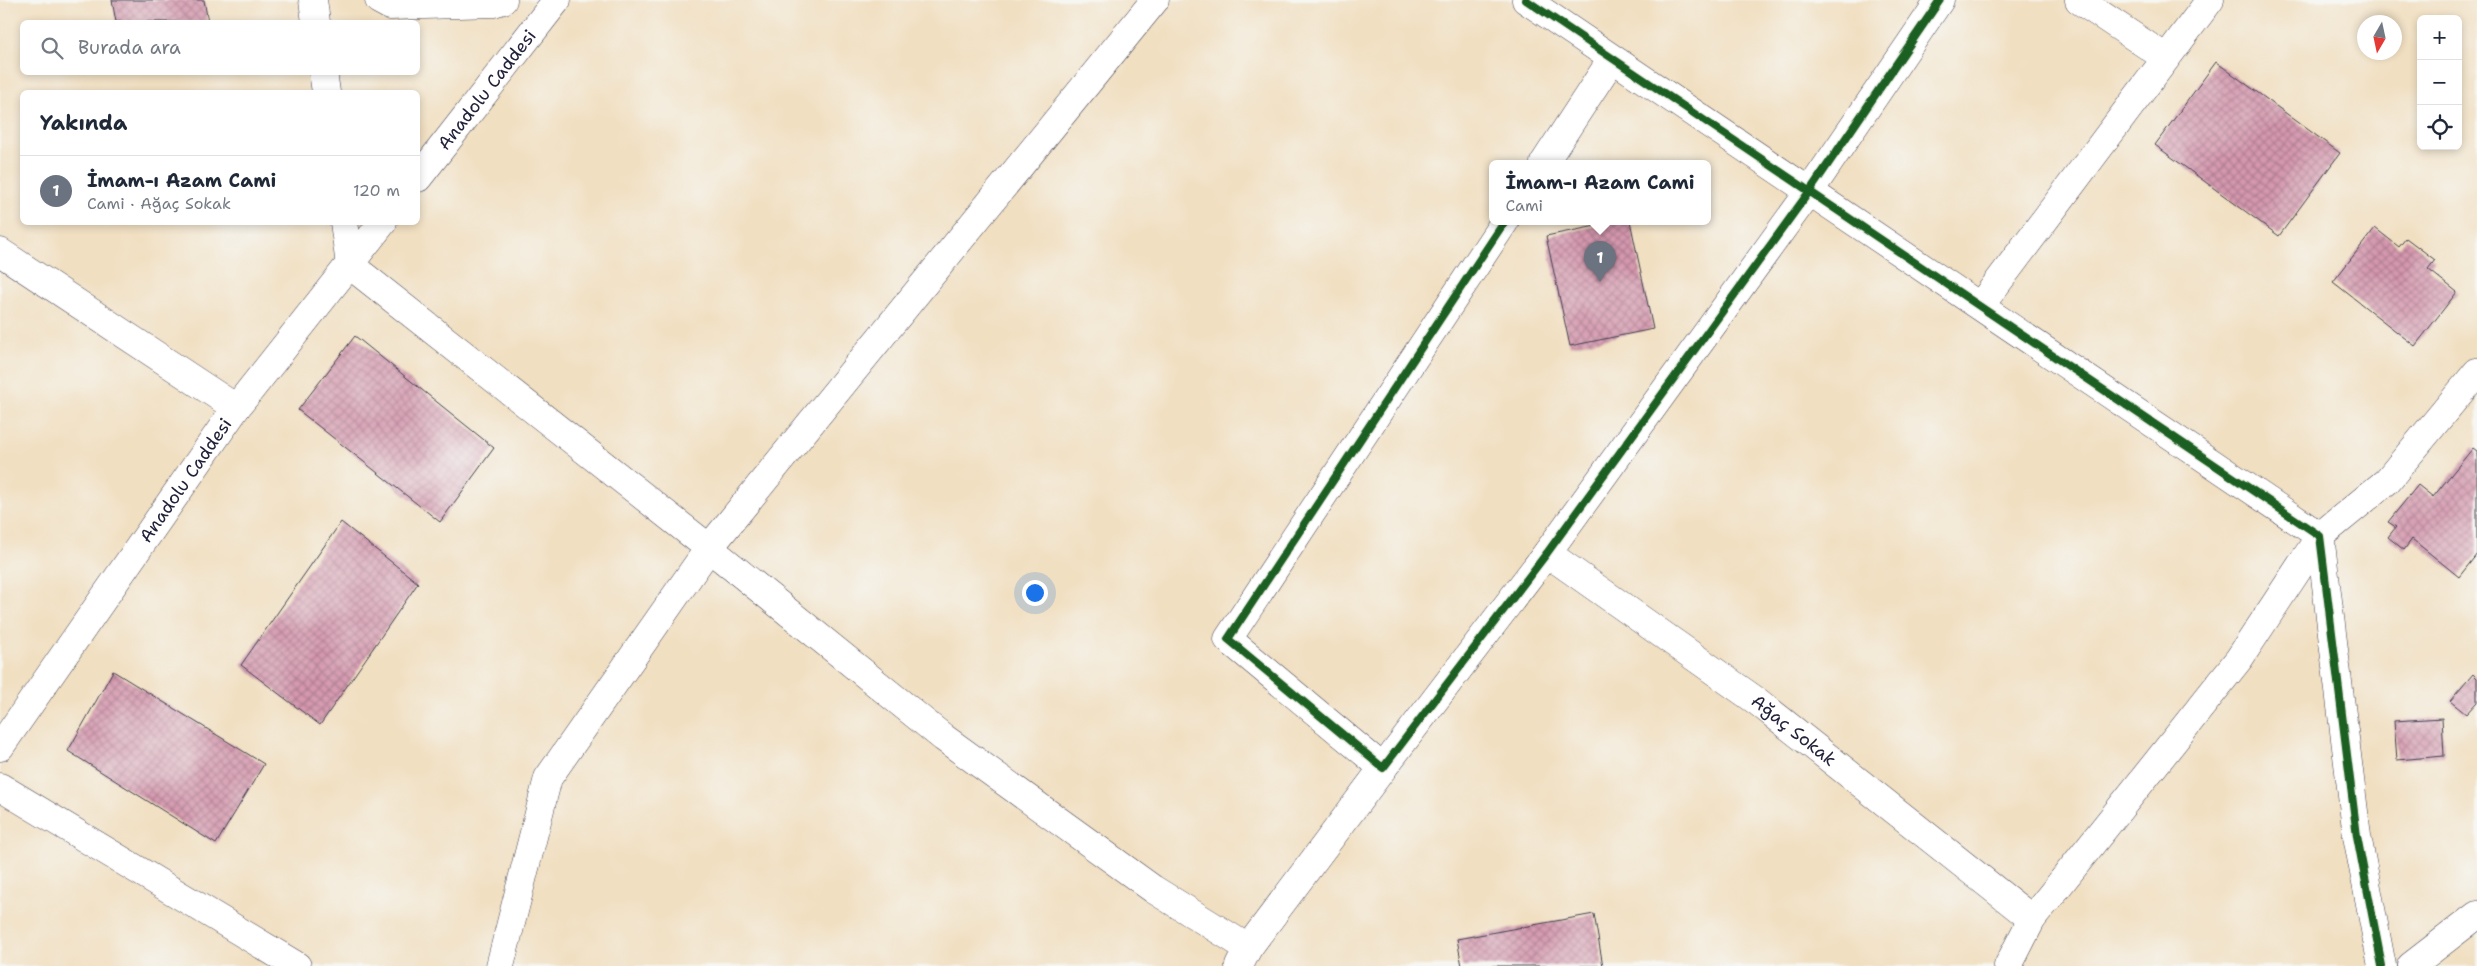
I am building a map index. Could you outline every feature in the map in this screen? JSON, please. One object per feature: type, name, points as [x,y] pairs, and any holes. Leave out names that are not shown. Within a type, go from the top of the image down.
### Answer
[{"type":"street","points":[[313,0],[316,20]]},
{"type":"street","points":[[379,0],[390,6],[493,4],[503,0]]},
{"type":"street","name":"Anadolu Caddesi","points":[[420,175],[557,0]]},
{"type":"street","points":[[500,966],[548,778],[709,548],[1155,0]]},
{"type":"street","points":[[1526,0],[1612,60],[2320,536],[2357,836],[2382,966]]},
{"type":"street","points":[[344,225],[350,265],[709,548],[944,738],[1153,888],[1244,957],[1383,768],[1547,553],[1809,192],[1940,0]]},
{"type":"street","points":[[2079,0],[2166,58]]},
{"type":"street","points":[[1980,306],[2210,0]]},
{"type":"street","points":[[1546,160],[1612,60]]},
{"type":"street","points":[[323,75],[326,90]]},
{"type":"street","name":"Anadolu Caddesi","points":[[0,747],[236,408],[381,225]]},
{"type":"street","points":[[1383,768],[1228,639],[1503,225]]},
{"type":"street","points":[[0,252],[236,408]]},
{"type":"street","points":[[2008,966],[2032,919],[2239,659],[2320,536],[2387,481],[2477,372]]},
{"type":"street","name":"Ağaç Sokak","points":[[1547,553],[1758,702],[2032,919]]},
{"type":"street","points":[[0,787],[296,966]]},
{"type":"street","points":[[2411,966],[2477,915]]},
{"type":"building","points":[[112,0],[204,0],[208,20],[116,20]]},
{"type":"building","points":[[2216,62],[2340,153],[2279,236],[2155,145]]},
{"type":"building","points":[[1601,225],[1631,225],[1653,329],[1570,346],[1546,236]]},
{"type":"building","points":[[2375,228],[2399,247],[2406,238],[2435,260],[2428,269],[2457,292],[2415,346],[2333,282]]},
{"type":"building","points":[[355,336],[494,448],[440,522],[298,410]]},
{"type":"building","points":[[2473,448],[2477,451],[2477,554],[2459,577],[2412,539],[2404,550],[2388,537],[2396,527],[2388,522],[2418,485],[2433,497]]},
{"type":"building","points":[[341,522],[418,583],[320,725],[241,665]]},
{"type":"building","points":[[113,671],[264,764],[216,844],[68,751]]},
{"type":"building","points":[[2473,674],[2477,678],[2477,702],[2466,714],[2450,701]]},
{"type":"building","points":[[2442,718],[2444,756],[2397,760],[2394,721]]},
{"type":"building","points":[[1594,914],[1603,966],[1462,966],[1457,939]]},
{"type":"cycle path","points":[[1526,0],[2320,536],[2357,836],[2382,966]]},
{"type":"cycle path","points":[[1502,225],[1228,639],[1383,768],[1547,553],[1809,192],[1940,0]]},
{"type":"place","name":"İmam-ı Azam Cami","points":[[1600,282]]}]
